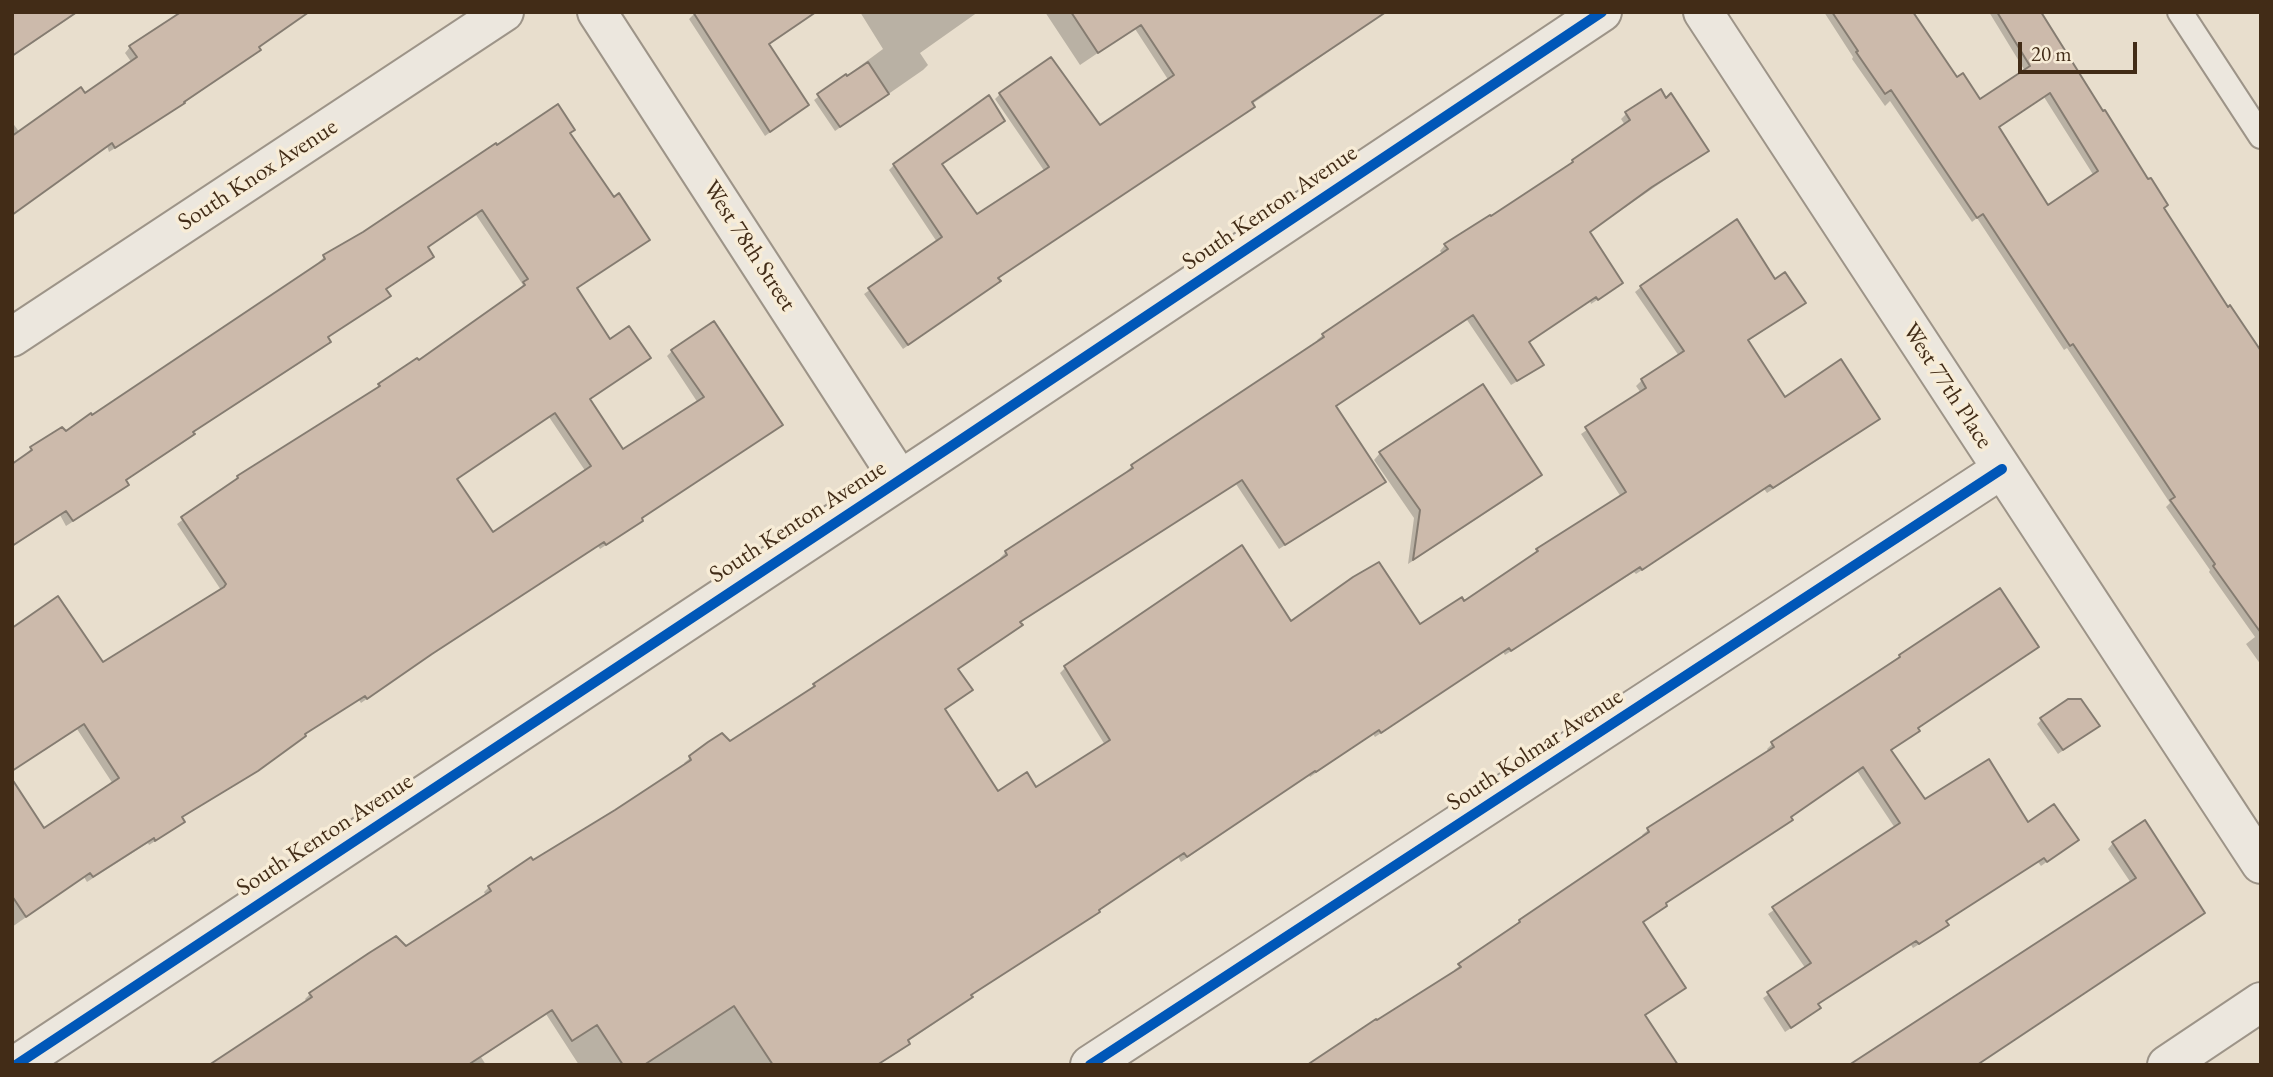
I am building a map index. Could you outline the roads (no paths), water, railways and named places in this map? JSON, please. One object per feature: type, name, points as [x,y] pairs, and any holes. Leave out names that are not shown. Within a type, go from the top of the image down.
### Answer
[{"type":"street","name":"South Knox Avenue","points":[[12,337],[504,12]]},
{"type":"street","name":"West 78th Street","points":[[597,12],[900,480]]},
{"type":"street","name":"South Kenton Avenue","points":[[16,1065],[1602,12]]},
{"type":"street","name":"West 77th Place","points":[[1703,12],[2261,864]]},
{"type":"street","name":"South Kolmar Avenue","points":[[1090,1065],[2002,469]]},
{"type":"street","points":[[2167,1065],[2261,1002]]},
{"type":"lane","points":[[2180,12],[2261,136]]}]
